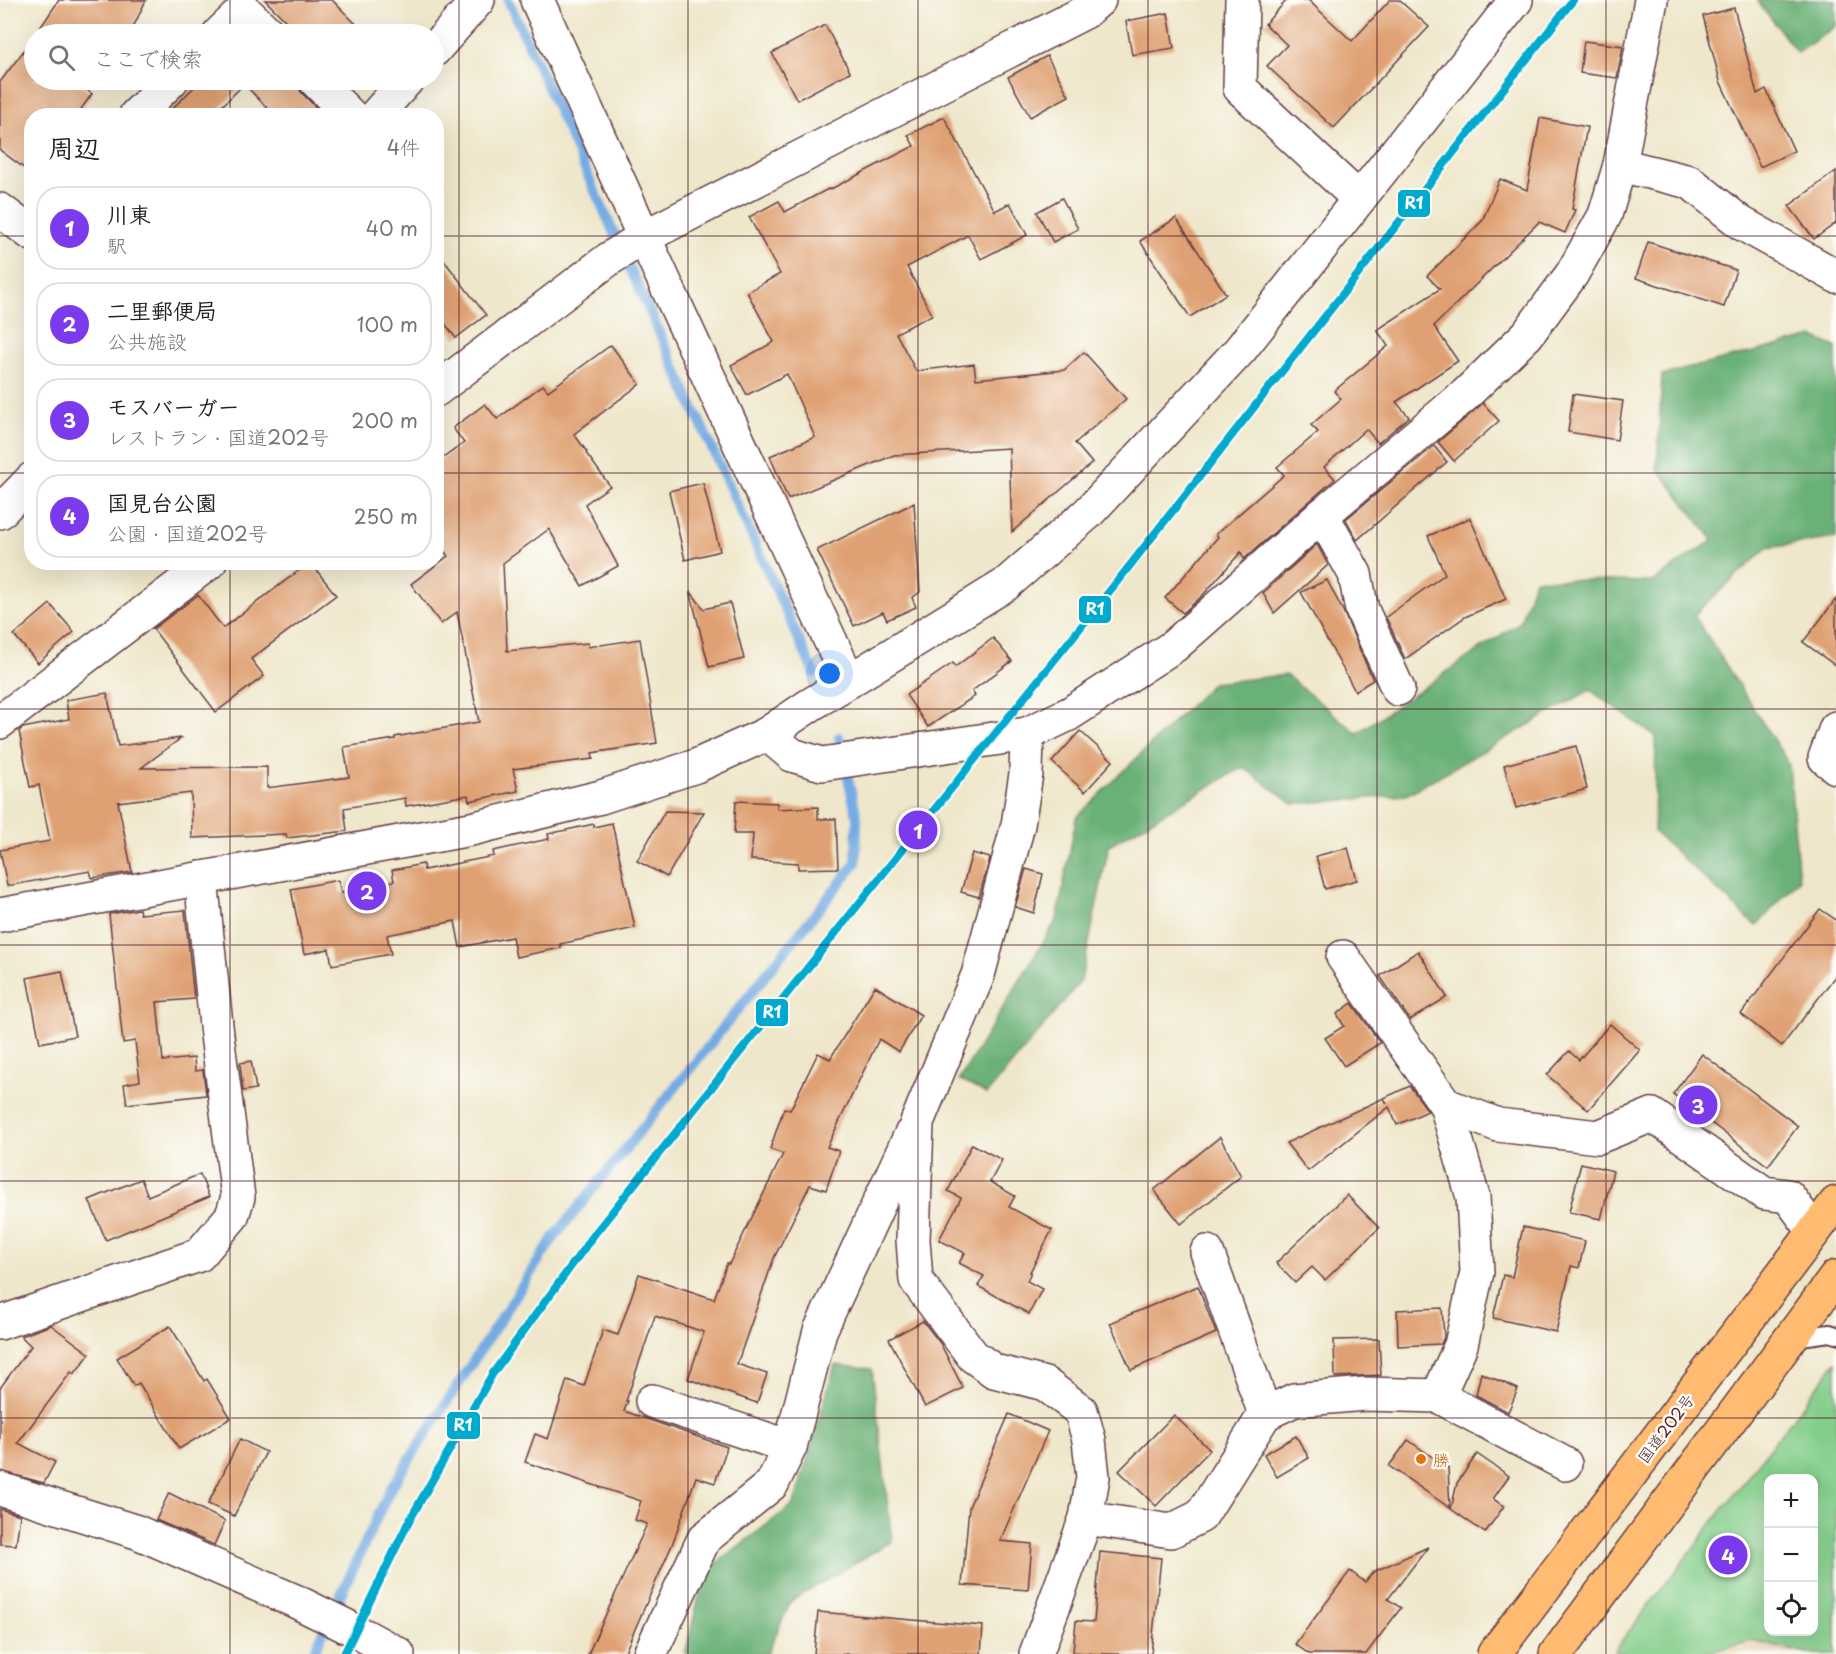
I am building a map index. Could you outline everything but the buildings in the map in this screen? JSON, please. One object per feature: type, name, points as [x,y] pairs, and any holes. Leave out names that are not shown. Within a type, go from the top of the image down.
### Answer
[{"type":"highway","name":"国道202号","points":[[1494,1654],[1836,1203]]},
{"type":"highway","points":[[1556,1654],[1836,1277]]},
{"type":"street","points":[[444,39],[478,0]]},
{"type":"street","points":[[537,0],[849,681]]},
{"type":"street","points":[[444,384],[609,259],[644,237],[1085,12],[1099,0]]},
{"type":"street","points":[[1242,0],[1240,88],[1359,199]]},
{"type":"street","points":[[0,915],[471,829],[601,797],[696,766],[767,734],[1005,585],[1088,513],[1240,350],[1516,0]]},
{"type":"street","points":[[767,734],[792,755],[822,764],[1027,734],[1069,714],[1174,646],[1322,515],[1465,395],[1527,335],[1572,274],[1605,215],[1620,165],[1651,0]]},
{"type":"street","points":[[229,24],[244,10],[259,24]]},
{"type":"street","points":[[143,108],[162,90]]},
{"type":"street","points":[[325,90],[343,108]]},
{"type":"street","points":[[382,108],[398,90]]},
{"type":"street","points":[[1620,165],[1690,182],[1741,223],[1836,276]]},
{"type":"street","points":[[0,210],[24,228]]},
{"type":"street","points":[[0,512],[24,487]]},
{"type":"street","points":[[1322,515],[1355,574],[1362,610],[1398,689]]},
{"type":"street","points":[[0,722],[200,570]]},
{"type":"street","points":[[1836,728],[1825,758],[1836,767]]},
{"type":"street","points":[[650,1654],[704,1539],[772,1484],[790,1447],[820,1330],[917,1122],[978,975],[1018,825],[1026,774],[1027,734]]},
{"type":"street","points":[[0,1323],[199,1255],[232,1216],[238,1197],[217,1035],[201,878]]},
{"type":"street","points":[[1342,957],[1446,1105],[1473,1197],[1477,1272],[1461,1345],[1438,1396]]},
{"type":"street","points":[[1446,1105],[1498,1125],[1598,1137],[1652,1115],[1764,1193],[1788,1196],[1814,1231]]},
{"type":"street","points":[[917,1122],[913,1240],[916,1280],[973,1356],[994,1371],[1045,1384],[1081,1411],[1089,1440],[1093,1477],[1086,1518],[1036,1654]]},
{"type":"street","points":[[1207,1252],[1265,1414]]},
{"type":"street","points":[[1086,1518],[1171,1531],[1201,1516],[1265,1414],[1294,1400],[1365,1394],[1438,1396],[1565,1464]]},
{"type":"street","points":[[652,1401],[790,1447]]},
{"type":"street","points":[[0,1489],[137,1532],[342,1625],[398,1654]]},
{"type":"lane","points":[[1789,1339],[1830,1333],[1836,1335]]},
{"type":"shaded area","points":[[1752,1641],[1808,1653],[1809,1654],[1702,1654]]},
{"type":"green space","points":[[1757,0],[1836,0],[1836,26],[1797,53]]},
{"type":"green space","points":[[1813,337],[1836,347],[1836,538],[1767,548],[1694,615],[1789,764],[1799,880],[1756,926],[1654,832],[1656,737],[1590,690],[1406,795],[1293,804],[1243,767],[1109,845],[1081,981],[987,1094],[959,1080],[1057,919],[1076,818],[1213,683],[1286,675],[1357,733],[1520,622],[1535,579],[1652,582],[1713,540],[1657,468],[1662,375]]},
{"type":"green space","points":[[1836,1362],[1836,1654],[1809,1654],[1752,1641],[1702,1654],[1626,1654],[1614,1651]]},
{"type":"green space","points":[[835,1365],[872,1369],[892,1541],[791,1601],[767,1654],[685,1654],[705,1572],[794,1504]]},
{"type":"waterway","points":[[508,0],[814,673]]},
{"type":"waterway","points":[[313,1654],[391,1488],[552,1240],[856,863],[857,818],[839,737]]},
{"type":"transit line","name":"R1","points":[[344,1654],[408,1523],[493,1373],[596,1232],[1124,573],[1573,0]]},
{"type":"place","name":"川東","points":[[918,830]]},
{"type":"place","name":"二里郵便局","points":[[367,891]]},
{"type":"place","name":"モスバーガー","points":[[1698,1105]]},
{"type":"place","name":"勝","points":[[1421,1459]]},
{"type":"place","name":"国見台公園","points":[[1728,1555]]}]
